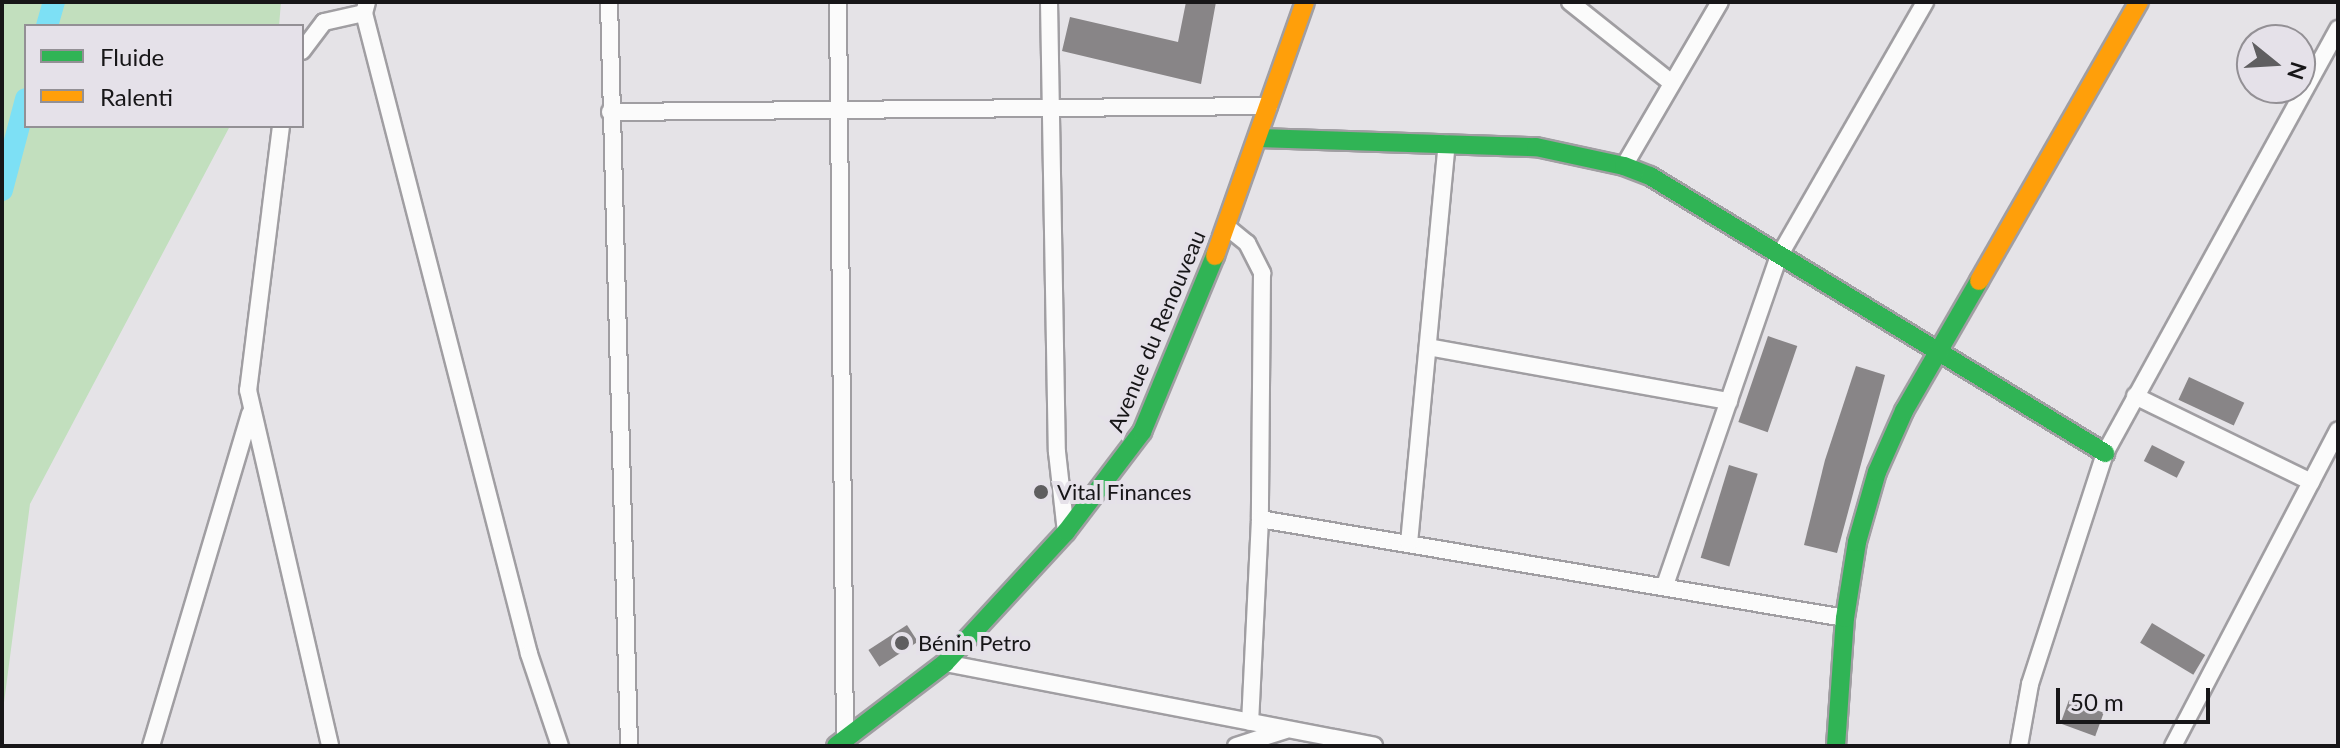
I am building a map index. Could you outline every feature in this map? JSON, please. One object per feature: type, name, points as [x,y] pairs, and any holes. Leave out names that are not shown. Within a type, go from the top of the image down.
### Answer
[{"type":"street","points":[[609,2],[629,746]]},
{"type":"street","points":[[838,2],[840,742]]},
{"type":"street","points":[[1049,2],[1057,452],[1066,532]]},
{"type":"street","name":"Avenue du Renouveau","points":[[840,742],[904,699],[945,663],[1066,532],[1142,432],[1227,227],[1305,2]]},
{"type":"street","points":[[1570,2],[1672,83]]},
{"type":"street","points":[[1624,166],[1720,2]]},
{"type":"street","points":[[1665,585],[1778,258],[1925,2]]},
{"type":"street","points":[[1836,746],[1845,618],[1857,542],[1877,472],[1904,411],[2139,2]]},
{"type":"street","points":[[304,48],[324,22],[366,7],[529,654],[560,746]]},
{"type":"street","points":[[2019,746],[2030,684],[2105,453],[2338,29]]},
{"type":"street","points":[[610,112],[1269,106]]},
{"type":"street","points":[[281,128],[248,369],[250,411],[330,746]]},
{"type":"street","points":[[1259,138],[1536,147],[1624,166],[1650,176],[1778,258],[1941,350],[2105,453]]},
{"type":"street","points":[[1409,543],[1447,144]]},
{"type":"street","points":[[1227,227],[1247,243],[1262,273],[1260,519],[1250,722]]},
{"type":"street","points":[[1428,347],[1729,401]]},
{"type":"street","points":[[2135,396],[2311,482]]},
{"type":"street","points":[[151,746],[250,411]]},
{"type":"street","points":[[2173,746],[2338,431]]},
{"type":"street","points":[[1260,519],[1665,585],[1845,618]]},
{"type":"street","points":[[945,663],[1349,744],[1374,746]]},
{"type":"street","name":"Avenue du Renouveau","points":[[868,746],[904,699]]},
{"type":"street","points":[[1236,746],[1287,730]]},
{"type":"green space","points":[[2,2],[281,2],[279,24],[24,24],[24,128],[229,128],[30,504],[2,718]]},
{"type":"building","points":[[1186,2],[1216,2],[1201,84],[1062,51],[1070,17],[1178,42]]},
{"type":"building","points":[[1768,336],[1797,346],[1768,432],[1738,422]]},
{"type":"building","points":[[1856,366],[1885,375],[1837,553],[1804,545],[1825,460]]},
{"type":"building","points":[[2189,377],[2244,403],[2234,425],[2178,400]]},
{"type":"building","points":[[2152,445],[2185,462],[2177,478],[2144,461]]},
{"type":"building","points":[[1729,465],[1758,474],[1729,567],[1701,558]]},
{"type":"building","points":[[2152,623],[2205,655],[2193,675],[2140,643]]},
{"type":"building","points":[[907,625],[918,642],[879,667],[868,650]]},
{"type":"building","points":[[2069,700],[2104,713],[2095,736],[2060,723]]},
{"type":"waterway","points":[[48,24],[54,2]]},
{"type":"waterway","points":[[2,190],[24,107]]},
{"type":"traffic: fast","points":[[1259,138],[1536,147],[1624,166],[1650,176],[2105,453]]},
{"type":"traffic: fast","points":[[836,746],[945,663],[1066,532],[1142,432],[1215,256]]},
{"type":"traffic: fast","points":[[1836,746],[1845,618],[1857,542],[1877,472],[1904,411],[1979,281]]},
{"type":"traffic: slow","points":[[1215,256],[1305,2]]},
{"type":"traffic: slow","points":[[1979,281],[2139,2]]},
{"type":"place","name":"Vital Finances","points":[[1041,492]]},
{"type":"place","name":"Bénin Petro","points":[[902,643]]}]
